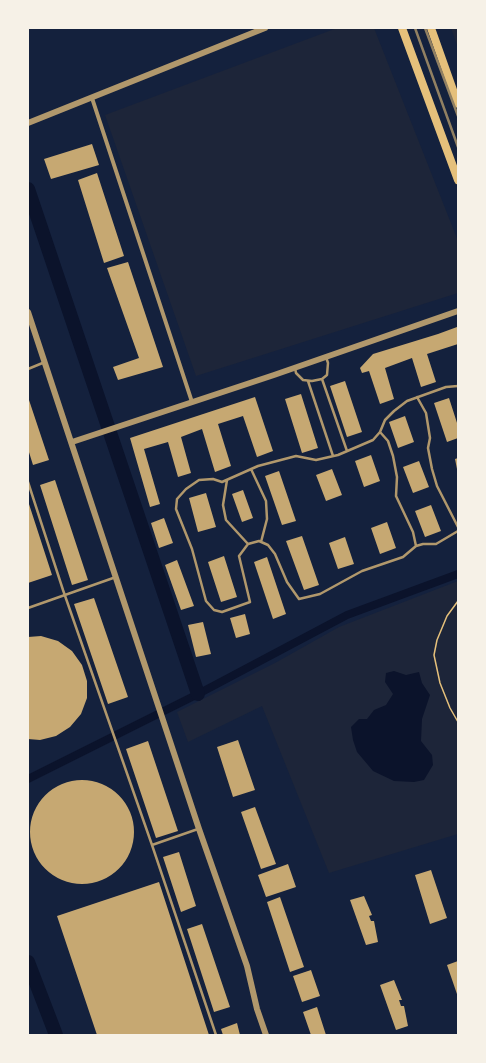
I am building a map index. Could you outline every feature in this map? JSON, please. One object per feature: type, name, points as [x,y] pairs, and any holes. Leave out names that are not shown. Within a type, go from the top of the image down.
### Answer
[{"type":"main road","points":[[402,28],[458,180]]},
{"type":"main road","points":[[432,28],[458,104]]},
{"type":"street","points":[[28,123],[265,28]]},
{"type":"street","points":[[92,98],[192,402]]},
{"type":"street","points":[[72,442],[294,368],[458,311]]},
{"type":"street","points":[[28,312],[199,829],[247,966],[257,1009],[266,1035]]},
{"type":"lane","points":[[294,368],[296,374],[303,380],[312,381],[322,379],[327,375],[328,363],[326,357]]},
{"type":"lane","points":[[28,369],[45,362]]},
{"type":"lane","points":[[322,379],[348,451]]},
{"type":"lane","points":[[308,381],[333,456]]},
{"type":"lane","points":[[458,386],[446,387],[407,401],[394,411],[386,420],[380,432],[373,440],[348,451],[316,460],[296,456],[252,469],[222,482],[213,479],[199,480],[186,489],[177,499],[176,509],[192,549],[206,601],[214,610],[222,612],[250,602],[239,556],[248,544],[259,541],[268,545],[275,554],[287,582],[300,599],[320,594],[362,571],[403,557],[416,546],[423,544],[436,544],[458,531]]},
{"type":"lane","points":[[417,397],[426,413],[430,438],[428,448],[437,486],[458,527]]},
{"type":"lane","points":[[380,432],[388,441],[393,456],[397,477],[396,496],[413,532],[416,546]]},
{"type":"lane","points":[[252,469],[266,501],[267,519],[261,542]]},
{"type":"lane","points":[[227,480],[223,505],[226,520],[248,544]]},
{"type":"lane","points":[[28,482],[64,595],[120,753],[216,1035]]},
{"type":"lane","points":[[28,608],[116,577]]},
{"type":"lane","points":[[152,846],[199,829]]},
{"type":"path","points":[[458,602],[447,616],[437,640],[434,655],[440,683],[450,708],[458,722]]},
{"type":"shaded area","points":[[337,28],[374,28],[458,241],[458,293],[196,376],[105,115]]},
{"type":"shaded area","points":[[451,28],[458,28],[458,48]]},
{"type":"shaded area","points":[[458,581],[458,834],[329,873],[262,706],[188,742],[177,712],[275,663],[339,627]]},
{"type":"shaded area","points":[[394,671],[406,675],[419,672],[422,683],[430,695],[422,719],[421,741],[432,755],[433,765],[424,780],[414,782],[394,781],[373,771],[357,752],[353,740],[351,727],[359,719],[367,719],[374,710],[386,705],[393,694],[385,682],[386,673]]},
{"type":"building","points":[[92,144],[99,165],[51,179],[44,159]]},
{"type":"building","points":[[97,173],[124,256],[104,263],[78,180]]},
{"type":"building","points":[[128,262],[163,367],[118,380],[113,367],[139,358],[107,268]]},
{"type":"building","points":[[457,327],[458,344],[427,354],[436,382],[421,387],[412,358],[385,368],[394,399],[380,404],[369,371],[362,373],[360,368],[373,354]]},
{"type":"building","points":[[345,381],[362,432],[347,437],[330,386]]},
{"type":"building","points":[[301,394],[318,448],[302,453],[285,399]]},
{"type":"building","points":[[28,397],[49,460],[33,465],[28,449]]},
{"type":"building","points":[[255,397],[273,451],[257,457],[243,416],[218,424],[231,466],[215,472],[202,429],[181,437],[191,473],[178,477],[168,442],[144,449],[160,504],[150,507],[130,438]]},
{"type":"building","points":[[449,398],[458,426],[458,438],[447,442],[434,403]]},
{"type":"building","points":[[405,416],[414,442],[398,448],[389,422]]},
{"type":"building","points":[[371,455],[380,481],[364,487],[355,461]]},
{"type":"building","points":[[458,458],[458,469],[457,469],[455,459]]},
{"type":"building","points":[[419,461],[429,487],[413,493],[403,467]]},
{"type":"building","points":[[332,469],[342,495],[326,501],[316,475]]},
{"type":"building","points":[[279,471],[296,521],[282,525],[265,476]]},
{"type":"building","points":[[55,480],[88,580],[72,585],[40,485]]},
{"type":"building","points":[[243,490],[253,518],[242,522],[232,494]]},
{"type":"building","points":[[206,493],[216,527],[198,532],[189,498]]},
{"type":"building","points":[[28,501],[52,575],[28,583]]},
{"type":"building","points":[[431,505],[441,531],[425,537],[415,511]]},
{"type":"building","points":[[164,518],[173,543],[159,548],[151,523]]},
{"type":"building","points":[[387,522],[396,548],[380,554],[371,528]]},
{"type":"building","points":[[302,536],[319,585],[304,590],[286,541]]},
{"type":"building","points":[[345,537],[354,564],[338,569],[329,543]]},
{"type":"building","points":[[224,556],[237,597],[221,602],[208,562]]},
{"type":"building","points":[[267,557],[286,614],[273,619],[254,562]]},
{"type":"building","points":[[177,560],[194,606],[181,610],[165,565]]},
{"type":"building","points":[[94,598],[128,697],[108,704],[74,604]]},
{"type":"building","points":[[245,614],[250,634],[236,638],[230,618]]},
{"type":"building","points":[[203,622],[211,654],[196,657],[188,625]]},
{"type":"building","points":[[41,636],[58,641],[72,651],[82,665],[87,681],[87,698],[81,714],[70,727],[56,736],[40,740],[28,739],[28,637]]},
{"type":"building","points":[[238,740],[255,790],[233,797],[217,747]]},
{"type":"building","points":[[148,741],[178,831],[156,838],[126,749]]},
{"type":"building","points":[[82,780],[102,784],[119,795],[130,812],[134,832],[130,852],[119,869],[102,880],[82,884],[62,880],[45,869],[34,852],[30,832],[34,812],[45,795],[62,784]]},
{"type":"building","points":[[255,807],[276,864],[261,869],[241,812]]},
{"type":"building","points":[[179,852],[196,906],[181,912],[163,857]]},
{"type":"building","points":[[288,864],[296,887],[266,897],[258,875]]},
{"type":"building","points":[[431,870],[447,918],[430,924],[415,875]]},
{"type":"building","points":[[159,882],[209,1035],[97,1035],[57,916]]},
{"type":"building","points":[[364,896],[372,915],[369,916],[371,921],[374,921],[378,942],[366,945],[350,900]]},
{"type":"building","points":[[280,897],[304,967],[290,972],[267,902]]},
{"type":"building","points":[[202,924],[230,1007],[214,1012],[187,929]]},
{"type":"building","points":[[458,961],[458,997],[447,965]]},
{"type":"building","points":[[311,970],[320,996],[302,1002],[293,976]]},
{"type":"building","points":[[394,980],[402,1000],[399,1000],[401,1006],[404,1006],[408,1026],[396,1030],[380,985]]},
{"type":"building","points":[[317,1007],[326,1035],[311,1035],[303,1012]]},
{"type":"building","points":[[237,1023],[240,1035],[223,1035],[221,1029]]},
{"type":"waterway","points":[[28,189],[198,694]]},
{"type":"waterway","points":[[28,779],[198,694],[347,615],[458,574]]},
{"type":"waterway","points":[[28,962],[56,1035]]},
{"type":"railway","points":[[415,28],[458,147]]},
{"type":"railway","points":[[425,28],[458,116]]}]
